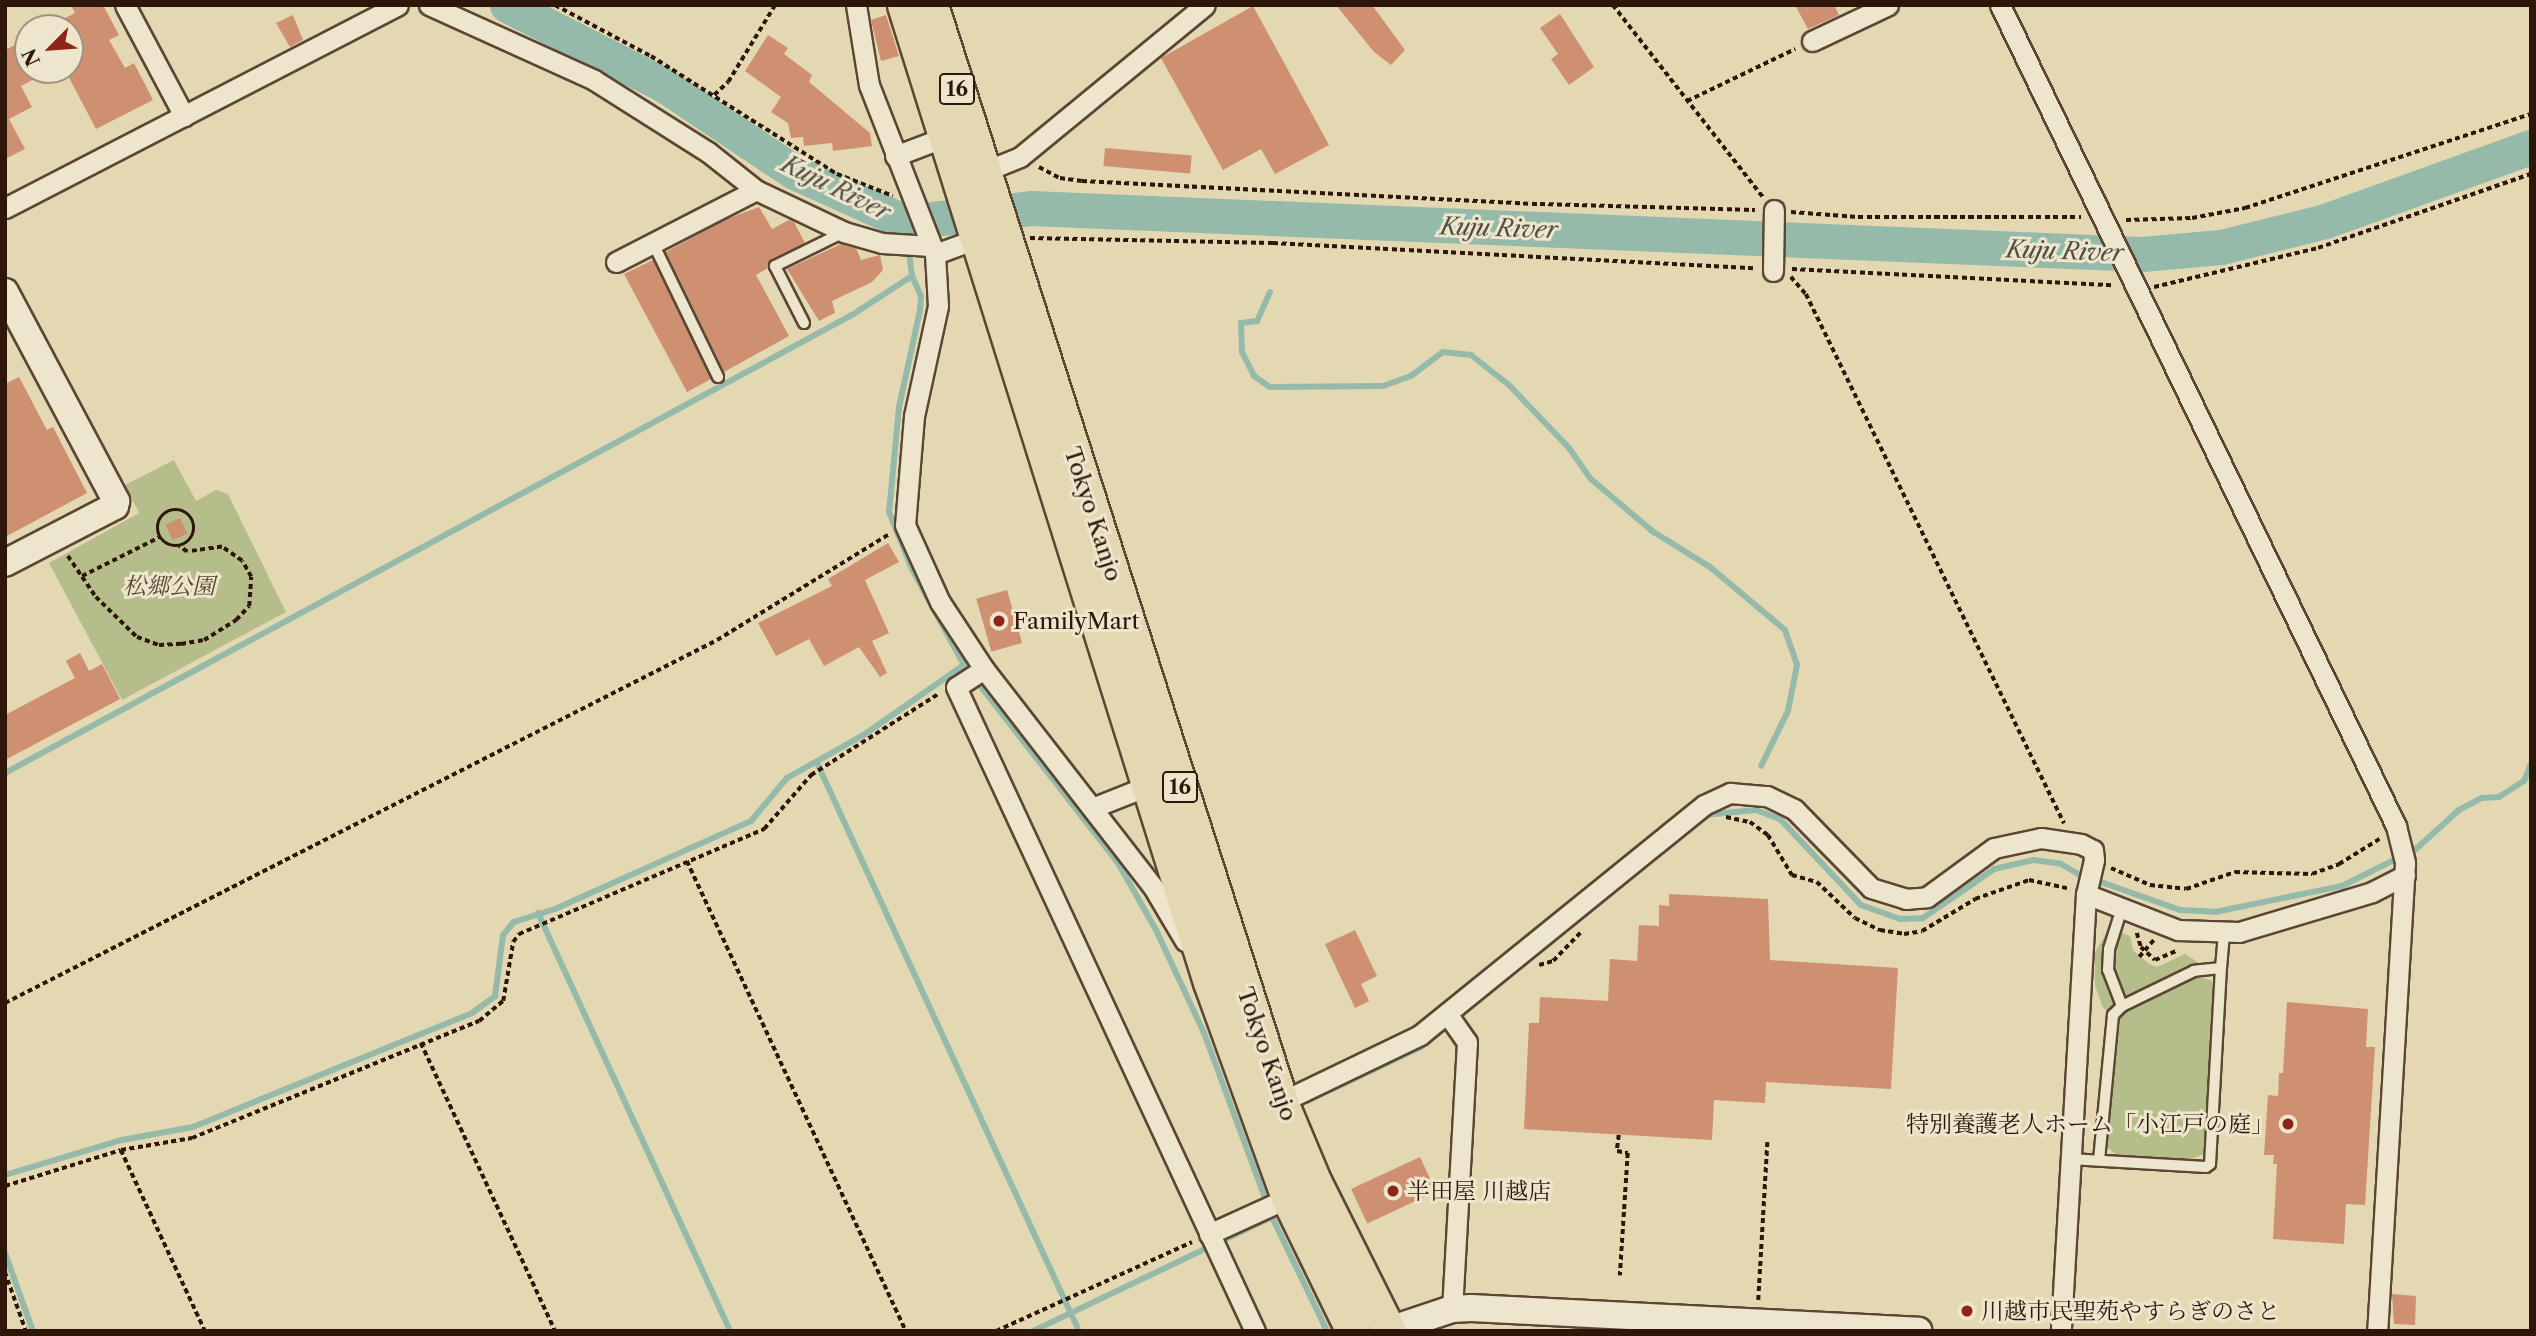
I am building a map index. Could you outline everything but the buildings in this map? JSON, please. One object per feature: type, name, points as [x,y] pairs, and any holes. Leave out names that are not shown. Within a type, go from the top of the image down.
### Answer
[{"type":"highway","name":"Tokyo Kanjo","points":[[904,5],[945,137],[989,236],[1281,1102],[1314,1181],[1388,1330]]},
{"type":"highway","name":"Tokyo Kanjo","points":[[931,5],[983,172],[989,236],[1210,982],[1288,1198],[1353,1331]]},
{"type":"street","points":[[125,5],[184,116]]},
{"type":"street","points":[[5,208],[398,5]]},
{"type":"street","points":[[429,5],[594,80],[708,152],[756,190],[844,232],[882,243],[933,250],[989,236]]},
{"type":"street","points":[[856,5],[869,85],[909,196],[933,250],[938,306],[914,416],[905,525],[940,602],[984,669],[1153,887],[1210,982]]},
{"type":"street","points":[[983,172],[1020,157],[1205,5]]},
{"type":"street","points":[[1812,41],[1888,5]]},
{"type":"street","points":[[2000,5],[2397,830],[2405,869],[2377,1331]]},
{"type":"street","points":[[895,156],[945,137]]},
{"type":"street","points":[[616,262],[756,190]]},
{"type":"street","points":[[1773,271],[1774,210]]},
{"type":"street","points":[[5,292],[116,501],[115,506],[5,563]]},
{"type":"street","points":[[984,669],[956,687],[1255,1331]]},
{"type":"street","points":[[1092,808],[1150,785]]},
{"type":"street","points":[[1281,1102],[1452,1021],[1704,805],[1730,793],[1767,796],[1794,809],[1849,870],[1871,888],[1897,898],[1927,897],[1994,848],[2041,838],[2068,842],[2093,850],[2070,1159],[2061,1331]]},
{"type":"street","points":[[2090,878],[2122,908],[2178,930],[2224,933],[2261,928],[2371,892],[2405,869]]},
{"type":"street","points":[[1452,1021],[1467,1042],[1452,1309]]},
{"type":"street","points":[[1209,1234],[1288,1198]]},
{"type":"street","points":[[1388,1330],[1452,1309],[1756,1321],[1918,1331]]},
{"type":"lane","points":[[804,323],[775,266],[844,232]]},
{"type":"lane","points":[[653,243],[718,377]]},
{"type":"lane","points":[[2122,908],[2109,949],[2108,970],[2122,1006]]},
{"type":"lane","points":[[2070,1159],[2210,1164],[2224,933]]},
{"type":"lane","points":[[2099,1160],[2108,1029],[2122,1006],[2206,966],[2221,968]]},
{"type":"path","points":[[555,5],[715,95],[837,174],[883,195],[909,196]]},
{"type":"path","points":[[715,95],[728,82],[775,5]]},
{"type":"path","points":[[1613,5],[1774,210]]},
{"type":"path","points":[[1687,101],[1812,41]]},
{"type":"path","points":[[1773,271],[1797,280],[1806,294],[2066,829],[2068,842]]},
{"type":"path","points":[[160,537],[162,517],[184,512],[194,533],[179,546]]},
{"type":"path","points":[[5,1003],[717,640],[905,525]]},
{"type":"path","points":[[160,537],[168,544],[179,546],[187,552],[222,547],[234,553],[251,577],[249,606],[223,630],[204,640],[159,645],[127,628],[82,576],[160,537]]},
{"type":"path","points":[[5,1186],[121,1150],[192,1138],[479,1021],[498,1009],[507,990],[513,942],[519,934],[764,829],[811,775],[956,687]]},
{"type":"path","points":[[1716,817],[1734,817],[1768,835],[1792,875],[1817,881],[1855,918],[1880,930],[1904,934],[1922,931],[1975,899],[2029,880],[2090,878],[2186,889],[2235,872],[2312,874],[2339,864],[2397,830]]},
{"type":"path","points":[[687,861],[906,1331]]},
{"type":"path","points":[[1533,966],[1553,961],[1586,925]]},
{"type":"path","points":[[421,1043],[555,1331]]},
{"type":"path","points":[[1619,1135],[1617,1151],[1628,1153],[1619,1276]]},
{"type":"path","points":[[1756,1321],[1767,1142]]},
{"type":"path","points":[[121,1150],[205,1331]]},
{"type":"path","points":[[996,1331],[1209,1234]]},
{"type":"path","points":[[5,1272],[26,1331]]},
{"type":"green space","name":"松郷公園","points":[[174,460],[196,501],[216,490],[228,494],[286,612],[122,700],[49,563],[139,513],[125,485]]},
{"type":"green space","points":[[2122,933],[2130,936],[2133,950],[2149,964],[2157,967],[2185,954],[2199,963],[2109,1011],[2103,1008],[2095,985],[2095,952],[2106,934]]},
{"type":"green space","points":[[2197,975],[2212,981],[2215,989],[2204,1154],[2189,1160],[2118,1156],[2106,1146],[2114,1024],[2126,1010]]},
{"type":"waterway","name":"Kuju River","points":[[507,5],[664,85],[794,172],[905,222],[1031,208],[2142,254],[2221,247],[2325,221],[2531,147]]},
{"type":"waterway","points":[[5,773],[852,315],[912,276],[905,222]]},
{"type":"waterway","points":[[912,276],[921,296],[920,310],[899,407],[889,512],[912,569],[964,665],[1118,863],[1156,930],[1204,1033],[1272,1217],[1033,1331]]},
{"type":"waterway","points":[[1270,292],[1257,321],[1241,323],[1242,352],[1254,376],[1270,387],[1383,386],[1411,376],[1443,352],[1471,355],[1509,385],[1569,448],[1591,479],[1652,531],[1710,567],[1785,630],[1797,665],[1788,711],[1761,766]]},
{"type":"waterway","points":[[5,1175],[122,1140],[193,1127],[472,1013],[495,996],[503,935],[514,922],[555,909],[751,821],[787,778],[865,734],[964,665]]},
{"type":"waterway","points":[[817,763],[1079,1331]]},
{"type":"waterway","points":[[1704,815],[1756,810],[1780,819],[1861,905],[1900,919],[1923,918],[1994,869],[2034,860],[2061,864],[2078,874],[2180,910],[2215,912],[2342,886],[2416,849],[2459,810],[2482,798],[2499,797],[2524,781],[2531,764]]},
{"type":"waterway","points":[[538,913],[730,1331]]},
{"type":"waterway","points":[[1307,1101],[1421,1047],[1492,989]]},
{"type":"waterway","points":[[1272,1217],[1327,1331]]},
{"type":"waterway","points":[[5,1253],[33,1331]]},
{"type":"place","name":"FamilyMart","points":[[999,621]]},
{"type":"place","name":"特別養護老人ホーム「小江戸の庭」","points":[[2288,1124]]},
{"type":"place","name":"半田屋 川越店","points":[[1393,1191]]},
{"type":"place","name":"川越市民聖苑やすらぎのさと","points":[[1967,1311]]}]
